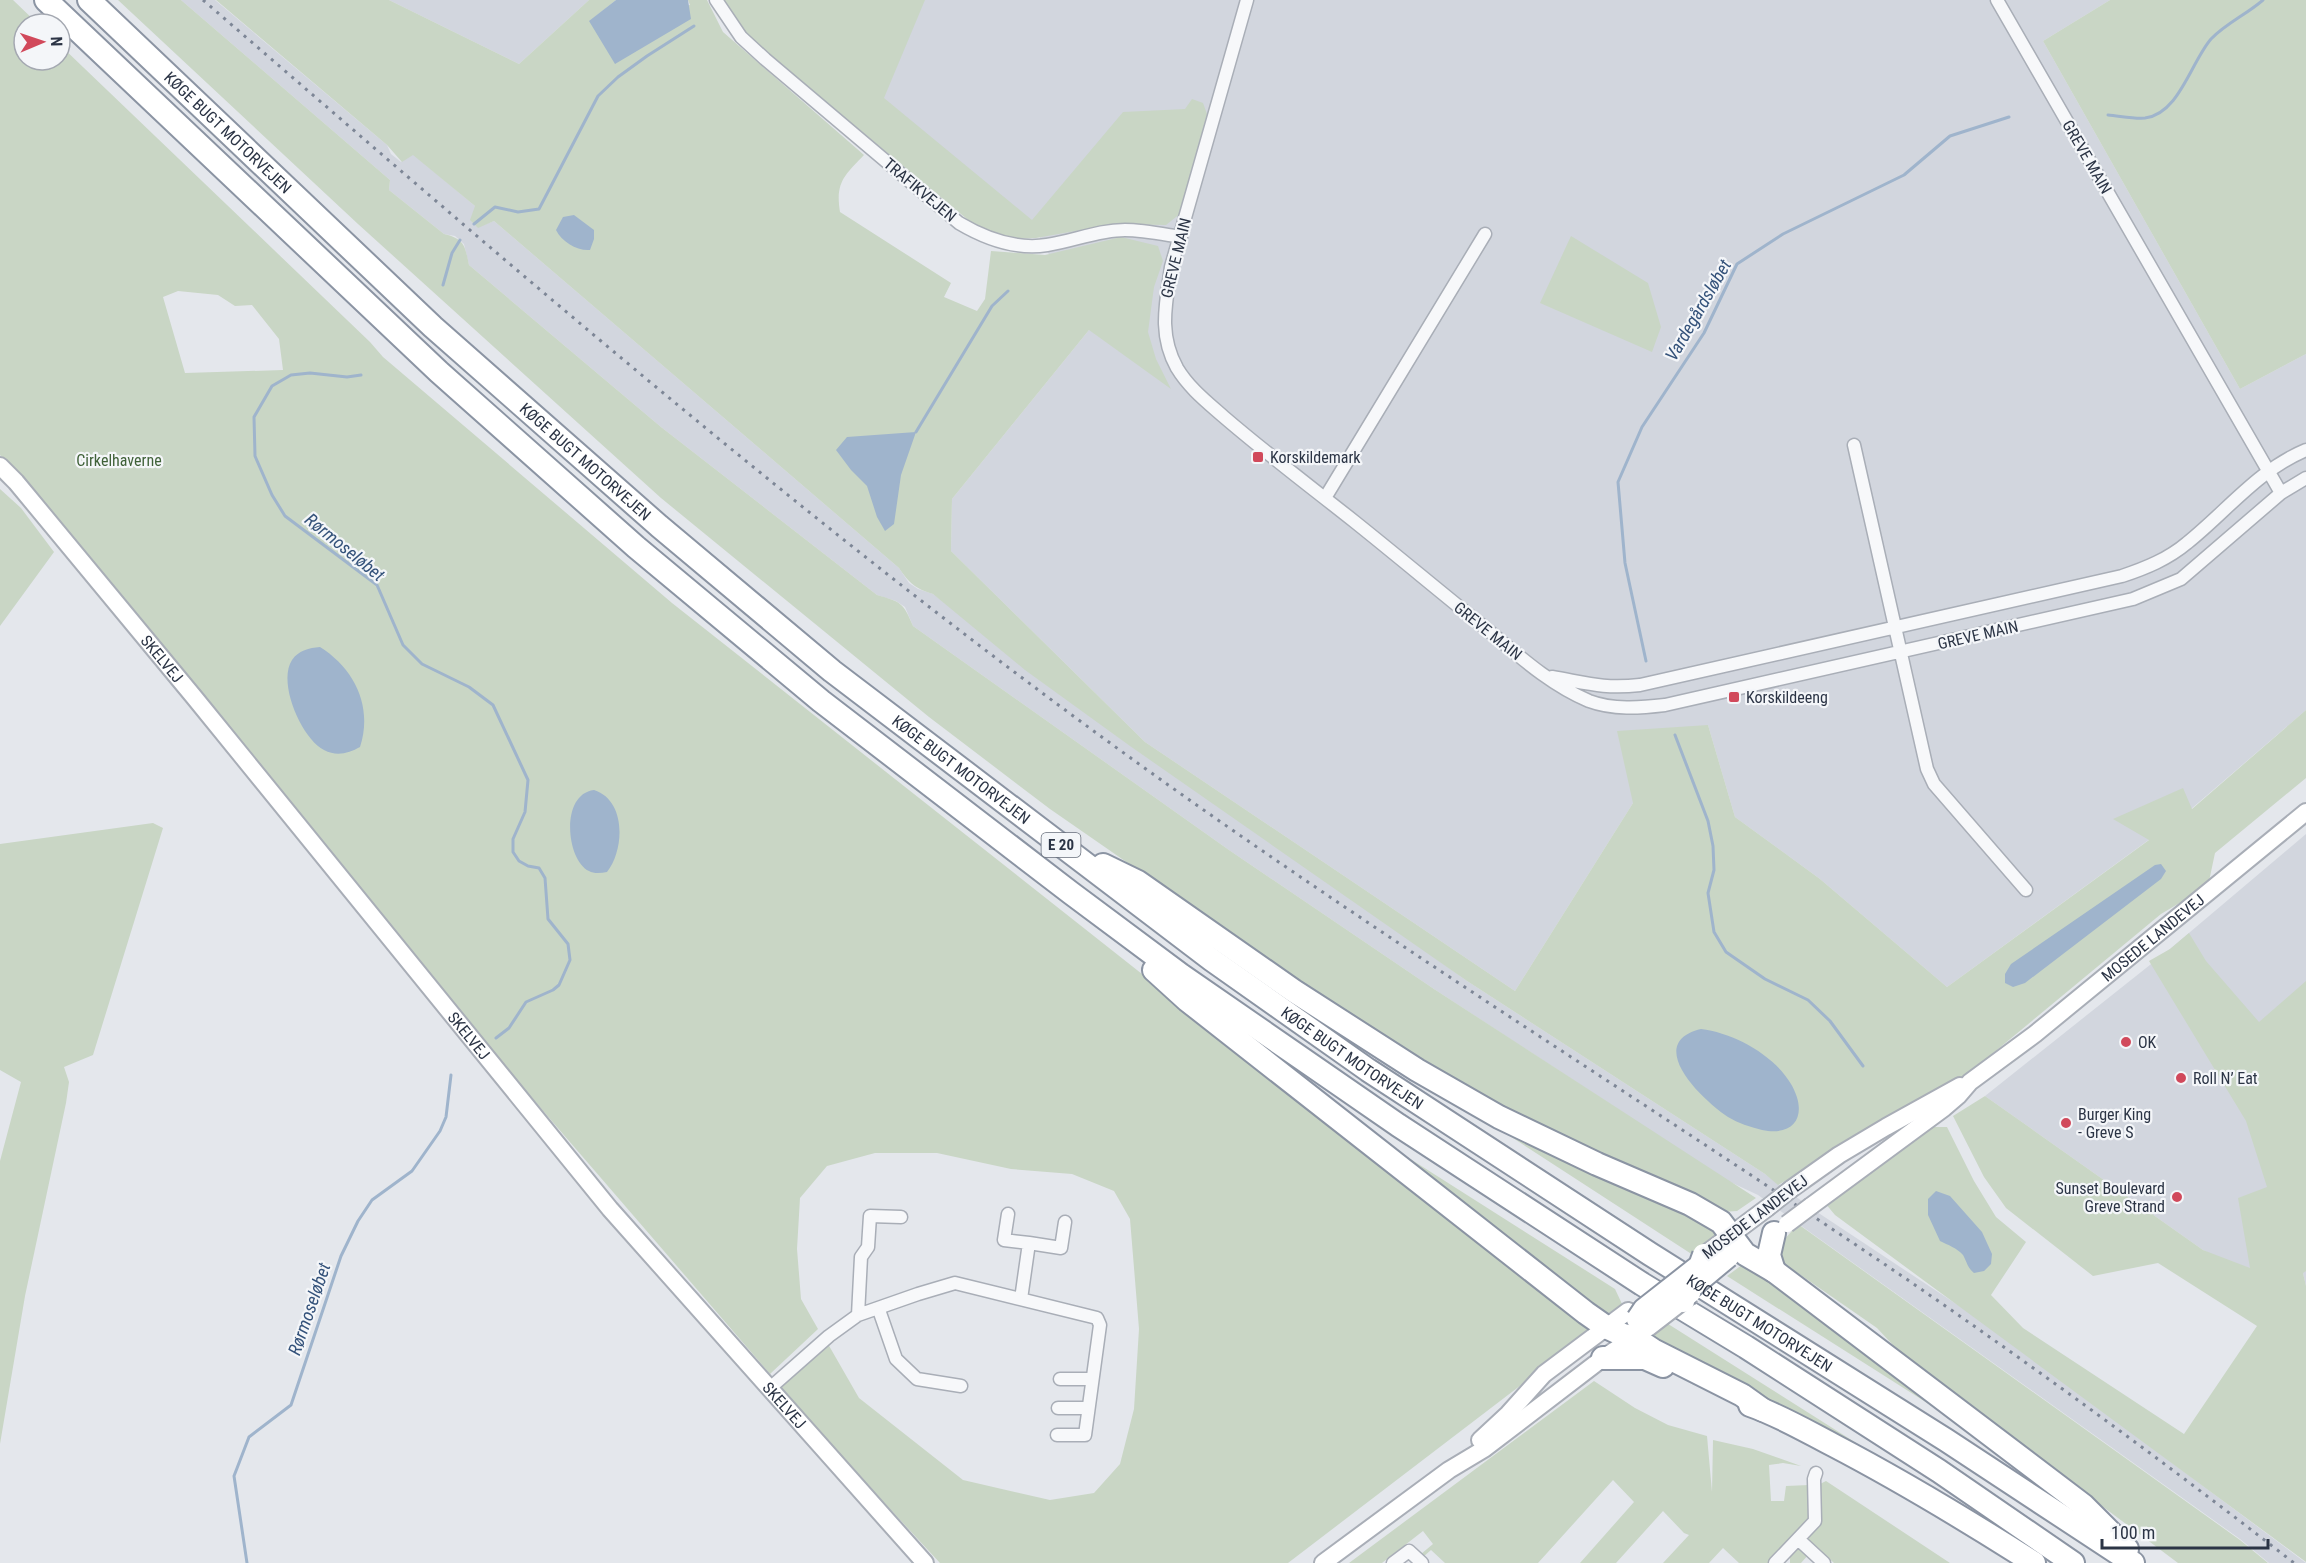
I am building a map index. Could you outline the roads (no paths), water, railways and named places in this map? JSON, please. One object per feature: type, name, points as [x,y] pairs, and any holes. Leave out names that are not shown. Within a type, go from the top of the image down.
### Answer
[{"type":"highway","name":"KØGE BUGT MOTORVEJEN","points":[[45,0],[439,372],[636,547],[821,700],[1071,893],[1181,975],[1398,1125],[1642,1284],[1930,1464],[2073,1563]]},
{"type":"highway","name":"KØGE BUGT MOTORVEJEN","points":[[88,0],[433,327],[659,526],[832,671],[1212,960],[1368,1070],[1650,1254],[1946,1440],[2133,1563]]},
{"type":"highway","points":[[1061,845],[1138,882],[1294,991],[1417,1070],[1499,1117],[1597,1164],[1690,1204],[1721,1222],[1727,1251]]},
{"type":"highway","points":[[1071,893],[1187,1000],[1586,1313],[1590,1323],[1599,1332],[1623,1335],[1637,1324],[1644,1310],[1700,1266],[1727,1251]]},
{"type":"highway","points":[[1774,1271],[1769,1255],[1780,1228]]},
{"type":"highway","points":[[1727,1251],[1774,1271],[2083,1505],[2141,1563]]},
{"type":"highway","points":[[1683,1301],[1686,1291],[1727,1251]]},
{"type":"highway","points":[[1637,1324],[1653,1350],[1742,1395],[1763,1410],[1948,1508],[2034,1563]]},
{"type":"highway","points":[[1603,1358],[1645,1358],[1739,1402],[1763,1410]]},
{"type":"main road","name":"SKELVEJ","points":[[0,466],[194,697],[610,1209],[925,1563]]},
{"type":"main road","name":"SKELVEJ","points":[[0,480],[26,497]]},
{"type":"main road","name":"MOSEDE LANDEVEJ","points":[[1727,1251],[1780,1228],[1944,1108],[1970,1082],[2035,1034],[2306,812]]},
{"type":"main road","name":"MOSEDE LANDEVEJ","points":[[1727,1251],[1767,1208],[1839,1155],[1953,1088],[1970,1082]]},
{"type":"main road","points":[[1323,1563],[1449,1470],[1484,1449],[1603,1358],[1637,1324],[1683,1301]]},
{"type":"main road","points":[[1449,1470],[1508,1414],[1544,1374],[1599,1332]]},
{"type":"street","name":"TRAFIKVEJEN","points":[[716,0],[741,37],[765,59],[959,223],[982,236],[1005,243],[1032,245],[1047,245],[1098,232],[1124,230],[1180,237]]},
{"type":"street","name":"GREVE MAIN","points":[[1247,0],[1171,267],[1164,302],[1166,334],[1176,366],[1187,384],[1256,444],[1541,675],[1589,701],[1638,708],[1665,705],[2133,599],[2157,591],[2181,579],[2281,493],[2306,478]]},
{"type":"street","name":"GREVE MAIN","points":[[1997,0],[2281,493]]},
{"type":"street","points":[[1325,498],[1485,234]]},
{"type":"street","points":[[1854,445],[1928,769],[1934,784],[2026,890]]},
{"type":"street","name":"GREVE MAIN","points":[[1541,675],[1593,686],[1614,688],[1640,685],[2122,576],[2147,568],[2187,543],[2267,470],[2306,450]]},
{"type":"street","points":[[1008,1214],[1004,1240],[1029,1244],[1061,1248],[1065,1222]]},
{"type":"street","points":[[858,1315],[861,1257],[868,1247],[870,1216],[901,1217]]},
{"type":"street","points":[[1021,1299],[1029,1244]]},
{"type":"street","points":[[770,1388],[829,1336],[858,1315],[879,1310],[918,1294],[955,1283],[1097,1318],[1100,1325],[1085,1435],[1057,1435]]},
{"type":"street","points":[[879,1310],[896,1359],[917,1380],[961,1386]]},
{"type":"street","points":[[1060,1379],[1092,1379]]},
{"type":"street","points":[[1058,1408],[1089,1408]]},
{"type":"street","points":[[1778,1562],[1815,1521],[1814,1479],[1816,1473]]},
{"type":"street","points":[[1798,1539],[1824,1563]]},
{"type":"street","points":[[1393,1563],[1409,1551],[1422,1563]]},
{"type":"water","points":[[616,0],[688,0],[691,19],[615,64],[589,21]]},
{"type":"water","points":[[574,215],[594,230],[590,250],[570,245],[556,230],[563,217]]},
{"type":"water","points":[[916,432],[901,475],[894,524],[885,531],[877,517],[867,486],[836,450],[847,437]]},
{"type":"water","points":[[320,647],[343,666],[358,690],[362,704],[364,718],[360,747],[338,754],[324,750],[308,735],[294,710],[290,696],[288,670],[292,660],[304,650]]},
{"type":"water","points":[[594,790],[604,795],[612,804],[619,826],[617,851],[613,862],[607,872],[600,873],[591,872],[581,865],[575,854],[570,828],[571,814],[576,803],[583,794]]},
{"type":"water","points":[[2161,864],[2166,871],[2161,879],[2025,983],[2013,987],[2005,983],[2005,974],[2011,964],[2155,865]]},
{"type":"water","points":[[1701,1029],[1727,1035],[1752,1047],[1784,1073],[1799,1104],[1799,1113],[1791,1126],[1784,1130],[1774,1131],[1740,1123],[1728,1117],[1705,1098],[1683,1072],[1677,1059],[1677,1046],[1684,1036]]},
{"type":"water","points":[[1936,1191],[1950,1196],[1982,1232],[1992,1254],[1991,1264],[1984,1271],[1974,1273],[1961,1253],[1940,1241],[1928,1215],[1928,1199]]},
{"type":"waterway","name":"Vardegårdsløbet","points":[[2108,115],[2145,118],[2167,107],[2176,97],[2211,39],[2263,0]]},
{"type":"waterway","name":"Rørmoseløbet","points":[[474,224],[495,207],[518,212],[539,209],[598,96],[618,77],[694,26]]},
{"type":"waterway","name":"Vardegårdsløbet","points":[[1646,661],[1625,563],[1618,482],[1642,427],[1704,333],[1737,264],[1783,234],[1904,175],[1950,136],[2009,117]]},
{"type":"waterway","name":"Rørmoseløbet","points":[[443,285],[452,253],[460,240]]},
{"type":"waterway","points":[[916,432],[992,306],[1008,291]]},
{"type":"waterway","name":"Rørmoseløbet","points":[[361,375],[347,377],[310,373],[291,375],[272,386],[254,417],[255,456],[272,495],[285,516],[377,585],[403,645],[422,664],[469,687],[493,705],[528,780],[525,812],[513,839],[513,852],[519,861],[539,868],[545,878],[548,919],[568,944],[570,960],[559,985],[526,1002],[509,1028],[496,1038]]},
{"type":"waterway","name":"Vardegårdsløbet","points":[[1675,735],[1708,821],[1713,846],[1714,870],[1708,893],[1714,932],[1726,952],[1765,979],[1808,1000],[1830,1021],[1863,1066]]},
{"type":"waterway","name":"Rørmoseløbet","points":[[247,1563],[234,1476],[249,1437],[291,1405],[341,1256],[358,1221],[372,1200],[412,1171],[440,1131],[446,1117],[451,1075]]},
{"type":"railway","points":[[203,0],[683,409],[928,606],[1054,701],[1270,856],[1902,1276],[2051,1381],[2294,1563]]},
{"type":"place","name":"Korskildemark","points":[[1258,457]]},
{"type":"place","name":"Korskildeeng","points":[[1734,697]]},
{"type":"place","name":"OK","points":[[2126,1042]]},
{"type":"place","name":"Roll N’ Eat","points":[[2181,1078]]},
{"type":"place","name":"Burger King - Greve S","points":[[2066,1123]]},
{"type":"place","name":"Sunset Boulevard Greve Strand","points":[[2177,1197]]},
{"type":"park label","name":"Cirkelhaverne","points":[[119,460]]}]
